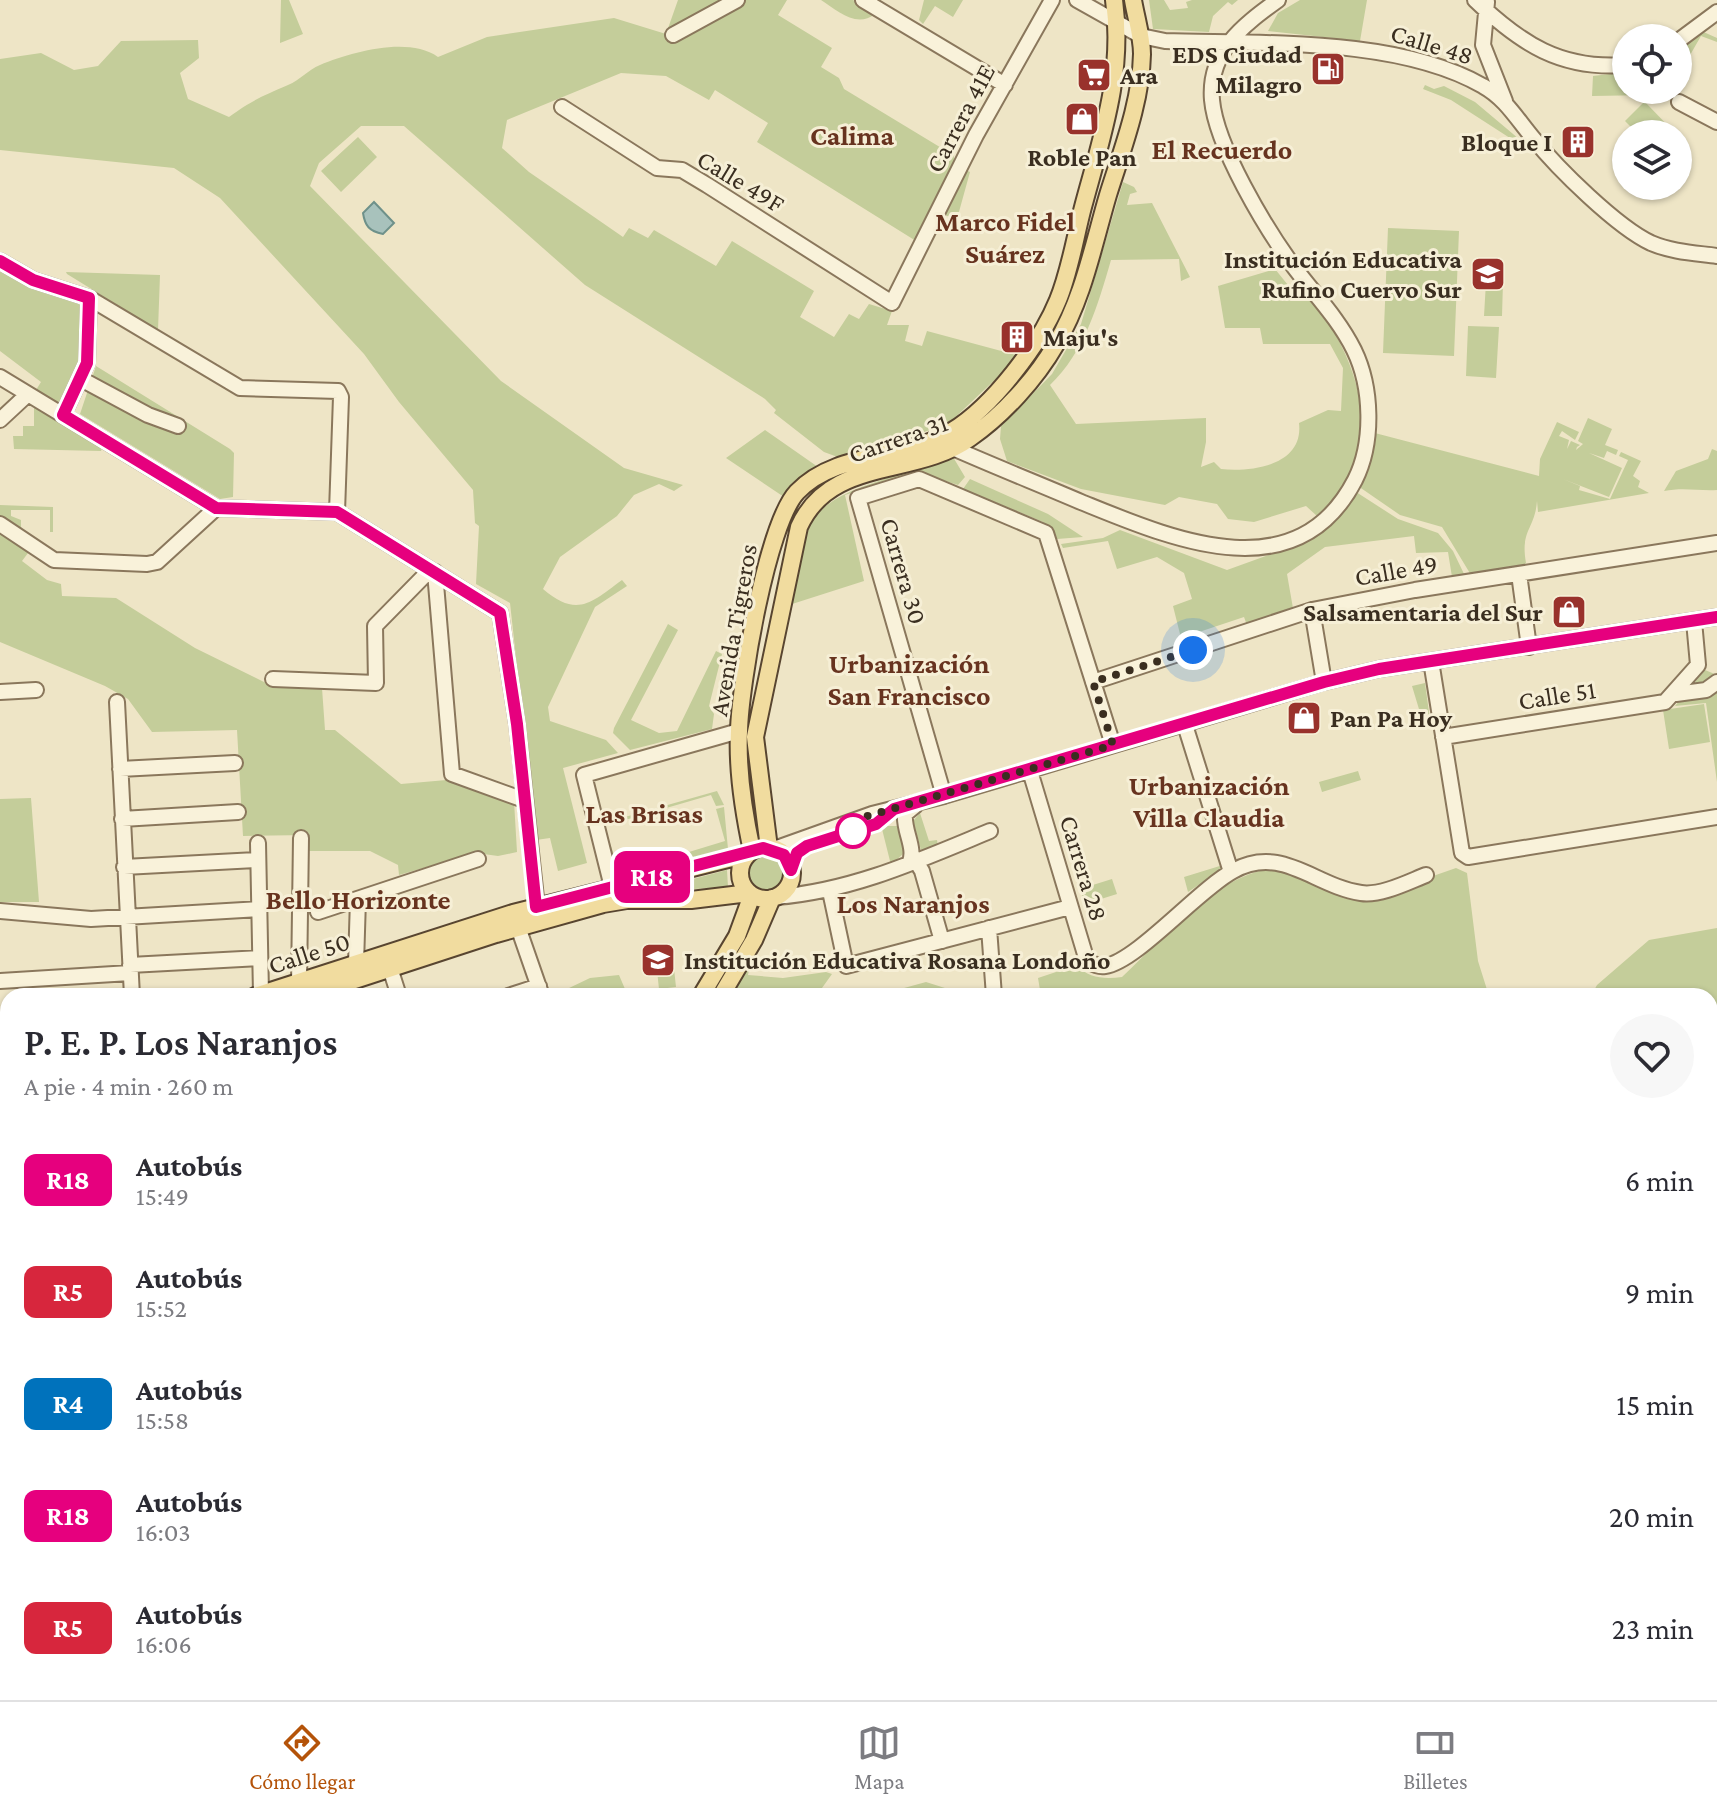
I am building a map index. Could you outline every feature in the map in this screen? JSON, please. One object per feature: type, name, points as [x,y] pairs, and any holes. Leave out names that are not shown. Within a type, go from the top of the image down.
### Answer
[{"type":"main road","name":"Avenida Tigreros","points":[[761,851],[739,731],[767,558],[788,505],[797,492],[837,467],[930,442],[958,427],[1010,376],[1053,310],[1112,102],[1117,74],[1114,0]]},
{"type":"main road","name":"Carrera 31","points":[[761,851],[755,737],[799,527],[813,502],[832,487],[953,448],[987,423],[1029,380],[1056,345],[1076,306],[1135,104],[1141,36],[1133,0]]},
{"type":"main road","name":"Calle 50","points":[[304,988],[356,964],[761,851]]},
{"type":"main road","points":[[706,988],[737,936],[746,914],[750,894],[740,876],[761,851],[787,859],[791,870],[789,886],[774,898],[726,988]]},
{"type":"main road","name":"Calle 50","points":[[604,894],[627,900],[750,894]]},
{"type":"main road","points":[[750,894],[774,898]]},
{"type":"main road","points":[[723,897],[738,899],[746,914]]},
{"type":"main road","name":"Calle 50","points":[[306,988],[390,968],[518,927],[543,913]]},
{"type":"street","points":[[673,35],[737,0]]},
{"type":"street","points":[[863,0],[1005,85]]},
{"type":"street","name":"Carrera 41E","points":[[892,303],[1052,0]]},
{"type":"street","name":"Calle 48","points":[[1077,0],[1141,36],[1227,44],[1363,49],[1397,55],[1481,85],[1507,105],[1535,141],[1626,228],[1653,244],[1717,256]]},
{"type":"street","points":[[953,448],[1121,518],[1207,547],[1261,548],[1285,542],[1313,527],[1346,496],[1358,474],[1368,432],[1362,373],[1355,353],[1325,303],[1270,233],[1216,121],[1212,99],[1214,66],[1227,44],[1278,0]]},
{"type":"street","points":[[1482,3],[1546,54],[1591,67],[1612,66]]},
{"type":"street","points":[[1482,3],[1483,45],[1507,105]]},
{"type":"street","points":[[1692,31],[1717,12]]},
{"type":"street","points":[[1683,104],[1717,122]]},
{"type":"street","name":"Calle 49F","points":[[562,107],[657,168],[682,170],[892,303]]},
{"type":"street","points":[[0,261],[33,280],[89,298],[240,388],[338,391],[341,397],[337,512]]},
{"type":"street","points":[[63,415],[81,379],[89,352],[89,298]]},
{"type":"street","points":[[0,377],[216,508],[337,512],[500,613],[517,724],[524,800],[543,913]]},
{"type":"street","points":[[81,379],[148,415],[178,426]]},
{"type":"street","points":[[0,420],[28,394]]},
{"type":"street","name":"Carrera 30","points":[[944,796],[858,498],[919,479],[1046,533],[1093,682]]},
{"type":"street","points":[[0,524],[54,560],[147,564],[157,562],[216,508]]},
{"type":"street","name":"Calle 49","points":[[1093,682],[1312,610],[1717,543]]},
{"type":"street","points":[[273,679],[376,683],[375,626],[432,571]]},
{"type":"street","points":[[432,571],[452,774],[524,800]]},
{"type":"street","points":[[1519,574],[1529,647]]},
{"type":"street","points":[[1312,610],[1324,682]]},
{"type":"street","name":"Calle 50","points":[[761,851],[1324,682],[1431,661],[1717,617]]},
{"type":"street","points":[[1676,694],[1698,665],[1694,621]]},
{"type":"street","points":[[1431,661],[1462,853],[1468,857],[1717,817]]},
{"type":"street","points":[[1093,682],[1113,745]]},
{"type":"street","name":"Calle 51","points":[[1443,737],[1665,702],[1676,694],[1713,689]]},
{"type":"street","points":[[0,692],[36,690]]},
{"type":"street","points":[[117,702],[131,988]]},
{"type":"street","points":[[1185,725],[1231,872],[1254,863],[1282,862],[1343,888],[1369,893],[1426,875]]},
{"type":"street","points":[[604,894],[584,775],[739,731]]},
{"type":"street","points":[[120,769],[235,763]]},
{"type":"street","name":"Carrera 28","points":[[1030,771],[1087,961],[1105,966],[1127,955],[1231,872]]},
{"type":"street","points":[[920,802],[909,809],[904,820],[912,860],[922,871],[942,941]]},
{"type":"street","points":[[122,819],[238,812]]},
{"type":"street","points":[[774,898],[830,891],[990,831]]},
{"type":"street","points":[[301,838],[302,988]]},
{"type":"street","points":[[258,843],[258,988]]},
{"type":"street","points":[[318,912],[478,859]]},
{"type":"street","points":[[124,867],[258,860]]},
{"type":"street","points":[[830,891],[846,966],[1070,907]]},
{"type":"street","points":[[356,964],[358,899]]},
{"type":"street","points":[[0,911],[91,919],[259,909]]},
{"type":"street","points":[[518,927],[540,988]]},
{"type":"street","points":[[989,928],[993,988]]},
{"type":"street","points":[[0,981],[260,958]]},
{"type":"street","points":[[390,968],[396,988]]},
{"type":"green space","points":[[281,0],[289,0],[303,34],[280,43]]},
{"type":"green space","points":[[678,0],[787,0],[778,15],[832,48],[821,67],[839,78],[844,89],[953,155],[955,161],[916,241],[757,142],[768,123],[715,90],[709,100],[666,76],[621,73],[507,120],[502,148],[529,172],[623,237],[629,228],[648,238],[654,230],[716,266],[732,241],[814,291],[800,317],[834,337],[849,314],[859,319],[869,304],[892,311],[887,325],[909,325],[905,341],[922,346],[927,331],[1020,356],[948,424],[843,459],[824,452],[774,413],[776,410],[765,399],[585,285],[404,126],[361,126],[319,163],[310,186],[501,381],[624,468],[683,485],[674,491],[659,484],[634,495],[617,516],[560,557],[543,589],[565,603],[575,605],[592,601],[622,580],[627,586],[595,607],[548,707],[550,721],[606,740],[618,753],[563,768],[587,863],[558,871],[550,838],[536,840],[510,603],[476,584],[479,526],[475,523],[473,490],[399,402],[364,354],[220,198],[174,168],[0,150],[0,59],[41,53],[74,70],[98,66],[121,41],[198,40],[199,58],[180,73],[188,99],[229,117],[316,67],[363,51],[411,48],[438,57],[487,37],[614,18],[666,34]]},
{"type":"green space","points":[[821,0],[853,0],[875,14],[861,20],[854,19]]},
{"type":"green space","points":[[924,0],[963,0],[953,17],[935,6],[923,24],[919,20]]},
{"type":"green space","points":[[1149,0],[1164,0],[1170,10],[1188,8],[1186,2],[1192,0],[1238,0],[1232,5],[1228,2],[1213,16],[1209,32],[1153,29]]},
{"type":"green space","points":[[1300,0],[1367,0],[1360,41],[1268,31],[1278,13]]},
{"type":"green space","points":[[1699,30],[1717,38],[1717,42],[1701,36],[1692,52],[1692,35]]},
{"type":"green space","points":[[1612,74],[1612,96],[1592,96],[1593,76]]},
{"type":"green space","points":[[1425,85],[1434,89],[1444,86],[1475,102],[1519,139],[1513,140],[1451,100],[1423,89]]},
{"type":"green space","points":[[1642,104],[1647,104],[1662,120],[1626,120]]},
{"type":"green space","points":[[358,137],[377,157],[341,192],[321,171]]},
{"type":"green space","points":[[966,170],[970,172],[957,219],[944,215]]},
{"type":"green space","points":[[1123,182],[1137,192],[1130,194],[1127,205],[1152,203],[1190,277],[1181,281],[1179,259],[1111,260],[1081,343],[1050,385],[1076,424],[1206,418],[1206,442],[1201,467],[1214,462],[1221,469],[1247,469],[1273,463],[1293,449],[1299,423],[1328,410],[1341,411],[1343,368],[1330,344],[1263,344],[1260,328],[1225,328],[1218,286],[1275,269],[1292,290],[1301,287],[1327,321],[1350,365],[1362,413],[1359,460],[1350,481],[1337,500],[1317,516],[1306,506],[1254,522],[1228,519],[1217,504],[1179,497],[1165,505],[1081,489],[1007,461],[1000,439],[1001,426],[1052,374],[1081,324]]},
{"type":"green space","points":[[1388,228],[1459,231],[1454,356],[1383,353]]},
{"type":"green space","points":[[0,270],[30,286],[77,300],[82,308],[81,360],[62,406],[36,390],[41,382],[0,351]]},
{"type":"green space","points":[[67,274],[160,275],[158,330]]},
{"type":"green space","points":[[1486,282],[1503,282],[1502,316],[1484,316]]},
{"type":"green space","points":[[1468,326],[1499,327],[1496,378],[1466,376]]},
{"type":"green space","points":[[96,366],[230,449],[234,453],[233,497],[220,499],[80,414]]},
{"type":"green space","points":[[34,405],[102,448],[101,451],[14,449],[13,436],[23,436],[23,426],[34,426]]},
{"type":"green space","points":[[1588,418],[1612,429],[1605,445],[1618,450],[1616,455],[1607,451],[1604,458],[1589,453],[1622,468],[1609,497],[1563,479],[1580,486],[1579,490],[1610,499],[1628,460],[1619,456],[1621,452],[1641,461],[1633,476],[1640,481],[1638,487],[1649,493],[1538,512],[1537,501],[1526,536],[1526,563],[1522,566],[1471,575],[1442,527],[1400,515],[1355,484],[1371,432],[1539,476],[1540,459],[1557,422],[1579,432],[1575,440],[1562,431],[1559,436],[1569,440],[1567,449],[1571,441],[1580,445],[1576,450],[1583,444],[1578,441]]},
{"type":"green space","points":[[765,430],[818,467],[784,497],[726,458]]},
{"type":"green space","points":[[1712,449],[1717,451],[1717,490],[1664,491],[1676,471],[1708,459]]},
{"type":"green space","points":[[953,457],[965,477],[958,485],[917,472],[845,495],[864,581],[789,605],[808,530],[817,515],[830,503],[847,493],[870,484]]},
{"type":"green space","points":[[970,479],[1048,514],[1083,537],[1057,539],[1043,522],[963,489]]},
{"type":"green space","points":[[1353,490],[1398,519],[1438,533],[1453,551],[1465,576],[1452,577],[1448,552],[1416,553],[1414,536],[1325,547],[1287,574],[1294,614],[1248,628],[1244,617],[1181,638],[1173,606],[1192,599],[1184,573],[1157,557],[1117,569],[1108,541],[1063,548],[1061,544],[1103,538],[1120,530],[1227,570],[1288,548],[1315,530]]},
{"type":"green space","points":[[0,505],[53,507],[53,532],[50,532],[50,510],[11,510],[11,516],[21,520],[26,534],[0,519]]},
{"type":"green space","points":[[0,531],[31,549],[22,561],[47,580],[61,584],[62,596],[116,598],[195,648],[272,686],[322,688],[325,730],[335,730],[401,784],[458,779],[514,801],[517,852],[498,856],[476,853],[399,875],[398,865],[370,851],[308,851],[308,835],[243,836],[237,730],[152,732],[128,699],[105,686],[0,642]]},
{"type":"green space","points":[[668,624],[678,630],[631,720],[659,733],[677,731],[716,651],[722,654],[709,706],[714,714],[712,729],[630,750],[613,733],[614,728]]},
{"type":"green space","points":[[1705,670],[1717,675],[1717,782],[1706,703],[1675,706]]},
{"type":"green space","points":[[1425,683],[1431,727],[1425,729],[1412,686]]},
{"type":"green space","points":[[1704,704],[1710,742],[1669,749],[1663,710]]},
{"type":"green space","points":[[1358,771],[1361,780],[1322,792],[1319,782]]},
{"type":"green space","points":[[717,791],[724,805],[716,806],[711,795],[618,822],[618,819]]},
{"type":"green space","points":[[31,798],[39,902],[0,902],[0,799]]},
{"type":"green space","points":[[724,807],[728,849],[621,878],[616,876],[602,822],[607,824],[605,828],[620,873],[725,841],[716,809]]},
{"type":"green space","points":[[920,813],[929,841],[937,840],[938,846],[921,850],[913,821]]},
{"type":"green space","points":[[898,826],[902,831],[905,852],[891,865],[882,829]]},
{"type":"green space","points":[[765,855],[778,860],[783,873],[778,886],[765,891],[752,886],[747,873],[752,860]]},
{"type":"green space","points":[[1223,865],[1224,868],[1188,892],[1184,877]]},
{"type":"green space","points":[[1271,868],[1373,897],[1456,868],[1467,873],[1478,961],[1486,988],[1040,988],[1038,978],[1077,965],[1092,975],[1122,977],[1190,911],[1228,884]]},
{"type":"green space","points":[[727,870],[728,887],[694,889],[693,879]]},
{"type":"green space","points":[[1112,879],[1117,894],[1085,904],[1080,889]]},
{"type":"green space","points":[[1717,928],[1717,988],[1595,988],[1649,940]]},
{"type":"green space","points":[[672,950],[676,987],[659,988],[655,952]]},
{"type":"green space","points":[[751,959],[748,975],[783,978],[826,972],[832,974],[822,988],[734,988]]},
{"type":"green space","points":[[619,975],[625,988],[569,988],[590,978]]},
{"type":"green space","points":[[926,982],[945,988],[904,988]]},
{"type":"water","points":[[374,202],[394,223],[383,234],[371,229],[364,218],[363,213]]},
{"type":"bus line","name":"R18","points":[[0,261],[33,280],[89,298],[87,363],[72,402],[63,415],[216,508],[337,512],[489,603],[500,613],[517,724],[536,907],[763,848],[774,849],[784,855],[791,870],[797,853],[807,846],[876,824],[894,809],[1324,682],[1379,669],[1717,617]]},
{"type":"place","name":"EDS Ciudad Milagro","points":[[1328,69]]},
{"type":"place","name":"Ara","points":[[1094,75]]},
{"type":"place","name":"Roble Pan","points":[[1082,119]]},
{"type":"place","name":"Bloque I","points":[[1578,142]]},
{"type":"place","name":"Institución Educativa Rufino Cuervo Sur","points":[[1488,274]]},
{"type":"place","name":"Maju's","points":[[1017,337]]},
{"type":"place","name":"Salsamentaria del Sur","points":[[1569,612]]},
{"type":"place","name":"Pan Pa Hoy","points":[[1304,718]]},
{"type":"place","name":"Institución Educativa Rosana Londoño","points":[[658,960]]},
{"type":"district","name":"Calima","points":[[852,135]]},
{"type":"district","name":"El Recuerdo","points":[[1222,149]]},
{"type":"district","name":"Marco Fidel Suárez","points":[[1005,237]]},
{"type":"district","name":"Urbanización San Francisco","points":[[909,679]]},
{"type":"district","name":"Urbanización Villa Claudia","points":[[1209,801]]},
{"type":"district","name":"Las Brisas","points":[[644,813]]},
{"type":"district","name":"Bello Horizonte","points":[[358,899]]},
{"type":"district","name":"Los Naranjos","points":[[913,903]]},
{"type":"route","points":[[853,831],[850,821],[1113,745],[1093,682],[1193,650]]}]
